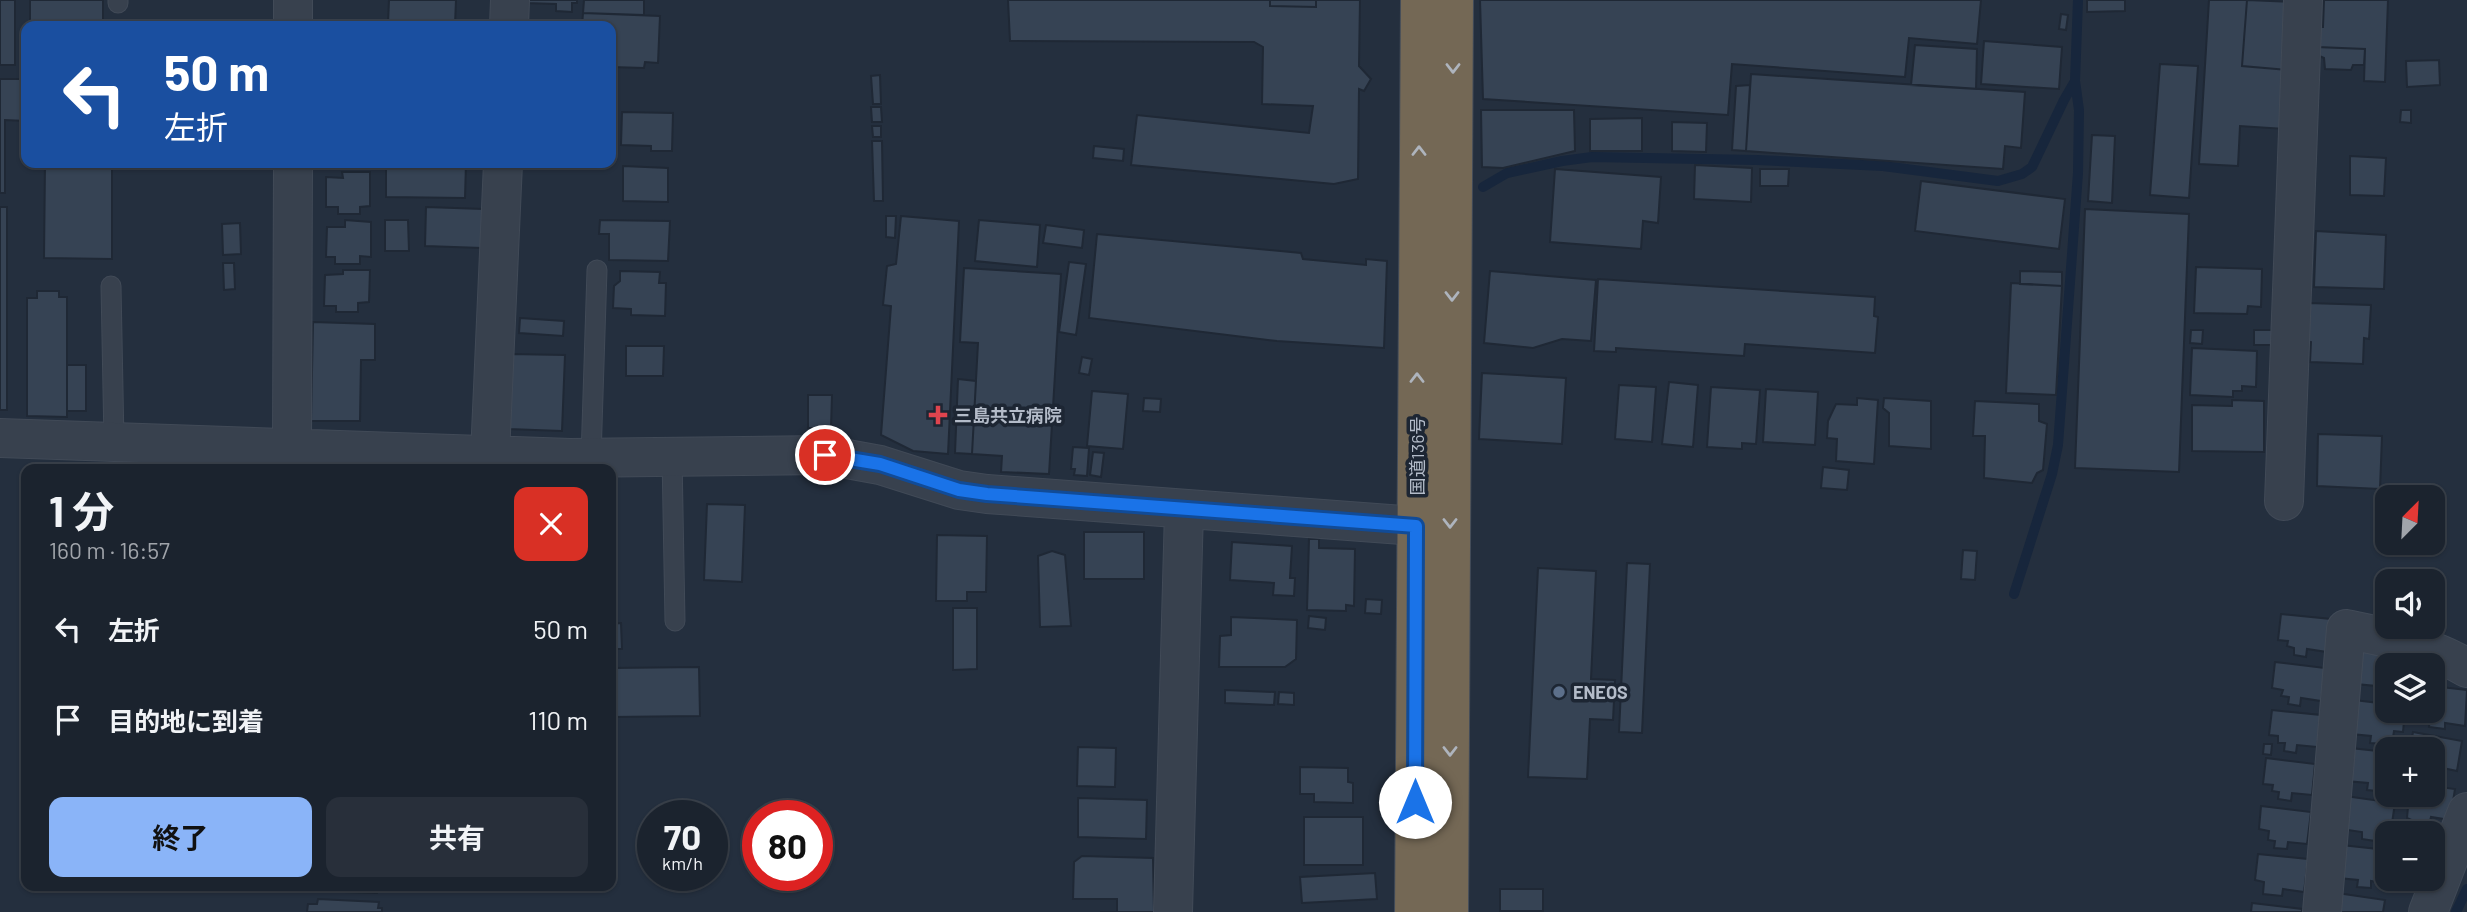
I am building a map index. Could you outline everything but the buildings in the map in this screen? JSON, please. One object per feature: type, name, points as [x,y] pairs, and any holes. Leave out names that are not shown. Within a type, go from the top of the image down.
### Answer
[{"type":"highway","name":"国道136号","points":[[1414,912],[1420,0]]},
{"type":"highway","name":"国道136号","points":[[1449,912],[1454,0]]},
{"type":"street","points":[[293,0],[293,21]]},
{"type":"street","points":[[509,21],[510,0]]},
{"type":"street","points":[[2284,501],[2303,0]]},
{"type":"street","points":[[292,448],[293,168]]},
{"type":"street","points":[[490,455],[503,168]]},
{"type":"street","points":[[0,438],[591,458],[825,455],[880,464],[959,490],[1184,510],[1416,526]]},
{"type":"street","points":[[1173,912],[1184,510]]},
{"type":"street","points":[[2322,912],[2346,629],[2410,642],[2453,659],[2467,668]]},
{"type":"street","points":[[2428,912],[2467,811]]},
{"type":"lane","points":[[591,458],[597,270]]},
{"type":"lane","points":[[111,286],[114,442]]},
{"type":"lane","points":[[672,456],[675,621]]},
{"type":"waterway","points":[[2014,594],[2052,474],[2058,445],[2078,173],[2079,110],[2075,81],[2078,0]]},
{"type":"waterway","points":[[1483,187],[1507,173],[1592,157],[1757,160],[1883,166],[1998,181],[2022,174],[2032,167],[2075,81]]},
{"type":"waterway","points":[[2456,912],[2467,889]]},
{"type":"place","name":"三島共立病院","points":[[938,415]]},
{"type":"place","name":"ENEOS","points":[[1559,692]]},
{"type":"route","points":[[825,455],[880,464],[959,490],[987,494],[1416,526],[1415,802]]}]
